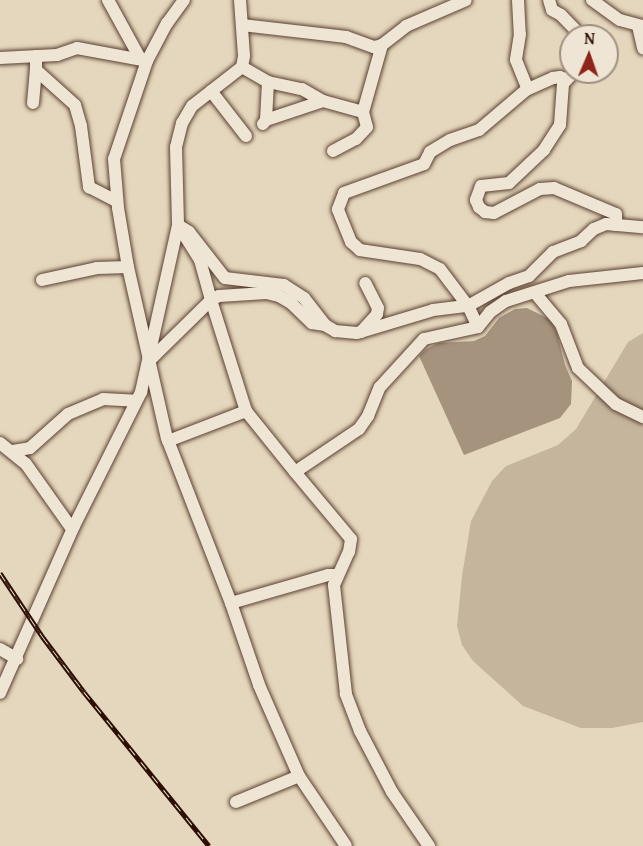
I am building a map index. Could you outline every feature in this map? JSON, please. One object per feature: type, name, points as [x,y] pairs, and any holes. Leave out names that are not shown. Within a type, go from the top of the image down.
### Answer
[{"type":"street","points":[[108,0],[144,60]]},
{"type":"street","points":[[184,0],[144,60],[114,159],[117,201],[128,267],[168,441],[231,603],[259,685],[299,776],[345,846]]},
{"type":"street","points":[[240,0],[242,67]]},
{"type":"street","points":[[242,25],[346,37],[374,47],[382,45],[406,26],[466,0]]},
{"type":"street","points":[[518,0],[520,34],[516,60],[528,89]]},
{"type":"street","points":[[549,0],[552,10],[570,24]]},
{"type":"street","points":[[592,0],[620,20],[640,26],[643,48]]},
{"type":"street","points":[[333,151],[363,133],[367,122],[363,112],[382,45]]},
{"type":"street","points":[[0,58],[57,55],[77,48],[144,60]]},
{"type":"street","points":[[33,103],[36,56]]},
{"type":"street","points":[[242,67],[268,82],[302,89],[323,101],[363,112]]},
{"type":"street","points":[[0,693],[17,659],[72,530],[136,401],[148,362],[178,225],[176,147],[182,123],[192,106],[242,67]]},
{"type":"street","points":[[36,70],[75,105],[81,126],[89,187],[117,201]]},
{"type":"street","points":[[478,327],[468,306],[440,269],[420,259],[360,249],[351,242],[338,209],[344,193],[424,164],[430,152],[450,140],[479,130],[528,89],[559,77]]},
{"type":"street","points":[[268,82],[263,123],[323,101]]},
{"type":"street","points":[[568,84],[560,125],[544,150],[509,183],[481,186],[476,200],[485,212],[495,213],[540,189],[554,188],[616,214],[616,225]]},
{"type":"street","points":[[211,91],[246,136]]},
{"type":"street","points":[[178,225],[200,260],[246,411],[351,538],[350,552],[334,585],[346,694],[360,731],[392,792],[429,846]]},
{"type":"street","points":[[178,225],[189,232],[225,278],[284,285],[304,298],[325,325],[335,331],[361,332],[433,310],[468,306],[509,282],[529,276],[553,252],[581,241],[594,229],[616,225],[643,226]]},
{"type":"street","points":[[42,280],[97,268],[128,267]]},
{"type":"street","points":[[295,472],[359,429],[368,416],[380,387],[423,339],[478,327],[490,312],[506,301],[569,281],[643,273]]},
{"type":"street","points":[[361,332],[377,314],[378,308],[365,283]]},
{"type":"street","points":[[148,362],[211,300],[219,296],[266,293],[279,296],[291,303],[312,323],[325,325]]},
{"type":"street","points":[[535,293],[561,324],[578,368],[616,404],[643,417]]},
{"type":"street","points":[[13,451],[30,448],[68,414],[103,399],[136,401]]},
{"type":"street","points":[[168,441],[246,411]]},
{"type":"street","points":[[0,443],[13,451],[26,464],[72,530]]},
{"type":"street","points":[[231,603],[328,574],[337,575]]},
{"type":"street","points":[[0,649],[17,659]]},
{"type":"street","points":[[236,802],[299,776]]},
{"type":"shaded area","points":[[527,308],[551,320],[557,333],[565,365],[572,381],[571,404],[560,418],[464,455],[419,356],[426,349],[439,343],[474,341],[485,336],[499,318],[515,309]]},
{"type":"shaded area","points":[[643,333],[643,722],[612,728],[581,728],[523,706],[473,661],[462,645],[457,626],[462,576],[471,521],[492,481],[506,466],[558,445],[576,429],[628,342]]},
{"type":"railway","points":[[0,573],[42,636],[84,692],[209,846]]}]
